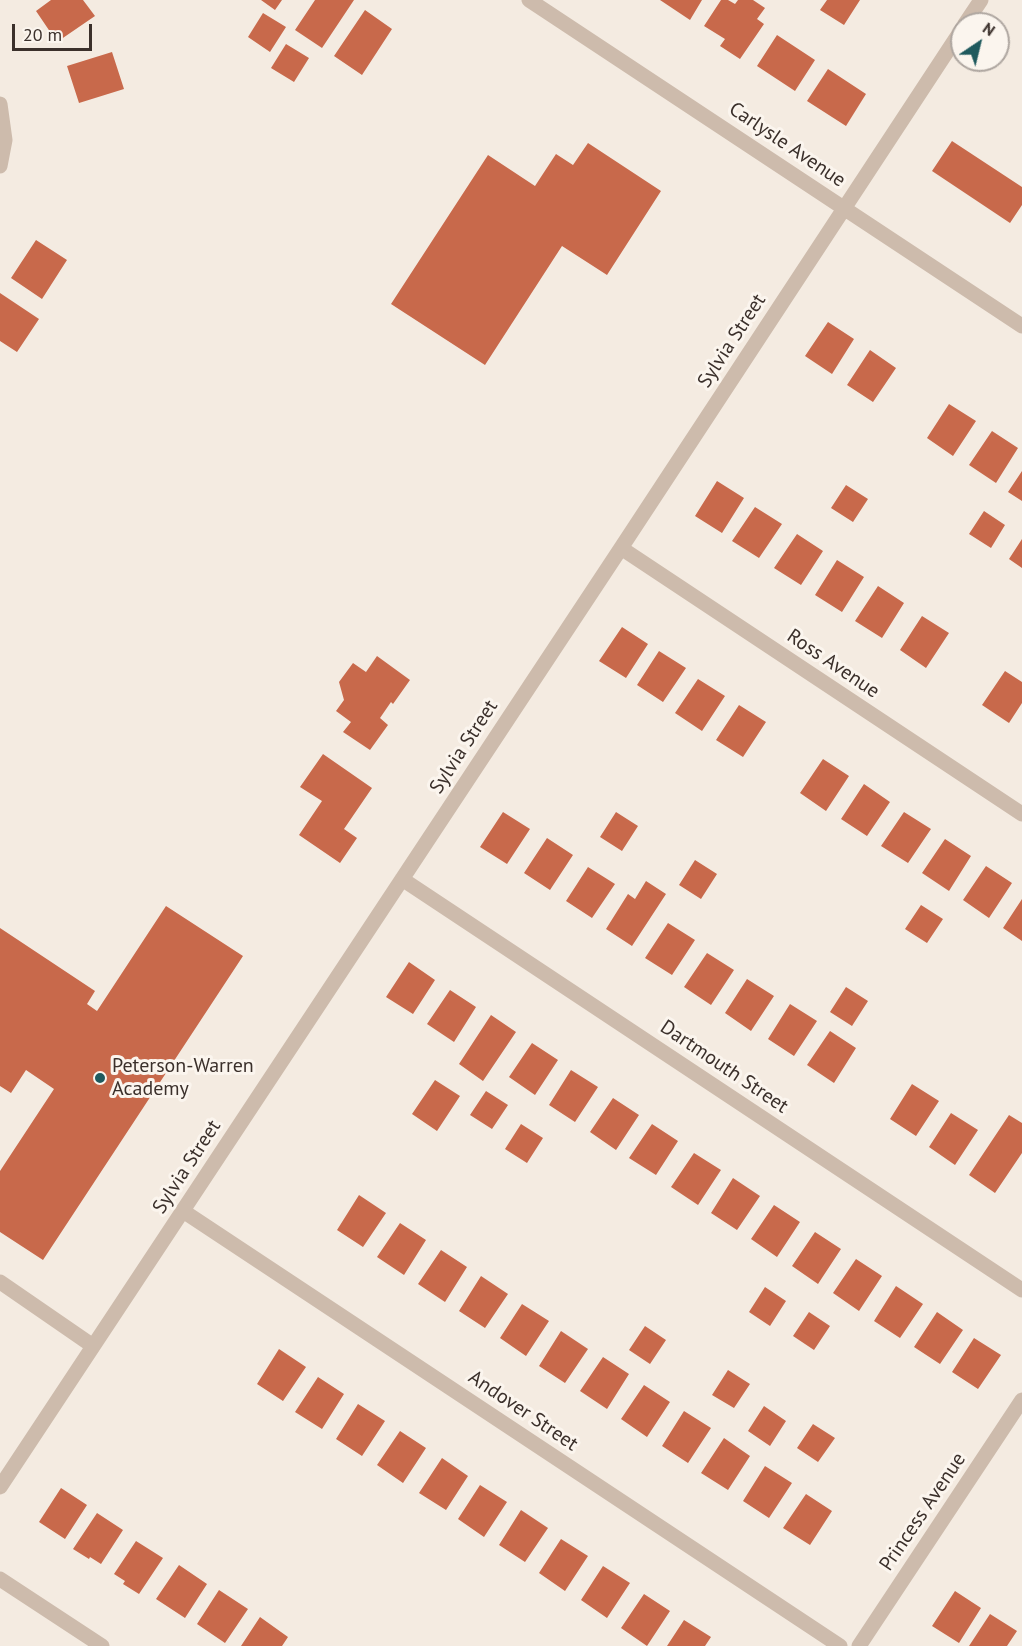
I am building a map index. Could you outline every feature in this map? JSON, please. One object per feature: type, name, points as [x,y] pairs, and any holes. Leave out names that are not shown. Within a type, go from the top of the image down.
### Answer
[{"type":"street","name":"Carlysle Avenue","points":[[529,0],[1022,326]]},
{"type":"street","name":"Sylvia Street","points":[[0,1487],[950,46]]},
{"type":"street","points":[[0,104],[5,140],[0,166]]},
{"type":"street","name":"Ross Avenue","points":[[621,548],[1022,814]]},
{"type":"street","name":"Dartmouth Street","points":[[402,879],[1022,1290]]},
{"type":"street","name":"Andover Street","points":[[183,1211],[840,1646]]},
{"type":"street","points":[[0,1281],[93,1347]]},
{"type":"street","name":"Princess Avenue","points":[[859,1646],[1022,1400]]},
{"type":"street","points":[[0,1579],[102,1646]]},
{"type":"building","points":[[51,0],[83,0],[95,16],[57,42],[36,11]]},
{"type":"building","points":[[261,0],[282,0],[275,10]]},
{"type":"building","points":[[315,0],[354,0],[322,48],[295,30]]},
{"type":"building","points":[[660,0],[702,0],[690,20]]},
{"type":"building","points":[[721,0],[728,0],[735,4],[738,0],[753,0],[765,8],[757,19],[764,24],[740,59],[720,46],[725,39],[704,26]]},
{"type":"building","points":[[827,0],[860,0],[844,25],[820,10]]},
{"type":"building","points":[[365,10],[392,29],[362,75],[334,56]]},
{"type":"building","points":[[263,13],[286,27],[270,52],[248,37]]},
{"type":"building","points":[[777,35],[815,60],[795,91],[757,66]]},
{"type":"building","points":[[286,44],[309,58],[294,82],[271,68]]},
{"type":"building","points":[[112,52],[124,89],[79,103],[67,66]]},
{"type":"building","points":[[828,69],[866,94],[846,126],[807,101]]},
{"type":"building","points":[[952,141],[1022,187],[1022,205],[1010,223],[932,171]]},
{"type":"building","points":[[588,143],[661,191],[607,275],[562,246],[485,365],[391,304],[488,155],[535,186],[556,154],[573,165]]},
{"type":"building","points":[[36,240],[67,260],[42,299],[11,278]]},
{"type":"building","points":[[0,293],[39,319],[17,352],[0,341]]},
{"type":"building","points":[[828,322],[854,339],[832,374],[805,356]]},
{"type":"building","points":[[870,350],[896,368],[873,402],[847,385]]},
{"type":"building","points":[[949,404],[976,421],[953,456],[927,438]]},
{"type":"building","points":[[992,431],[1018,448],[996,483],[969,465]]},
{"type":"building","points":[[1022,471],[1022,501],[1008,492]]},
{"type":"building","points":[[717,481],[744,498],[722,533],[695,516]]},
{"type":"building","points":[[846,485],[868,499],[853,522],[831,508]]},
{"type":"building","points":[[755,507],[782,524],[759,558],[732,541]]},
{"type":"building","points":[[984,511],[1005,525],[991,548],[969,534]]},
{"type":"building","points":[[797,534],[823,551],[801,585],[774,568]]},
{"type":"building","points":[[1022,539],[1022,568],[1009,559]]},
{"type":"building","points":[[837,560],[864,577],[842,612],[815,595]]},
{"type":"building","points":[[878,586],[904,603],[882,638],[855,621]]},
{"type":"building","points":[[922,616],[949,633],[926,668],[900,650]]},
{"type":"building","points":[[622,627],[648,644],[626,678],[599,661]]},
{"type":"building","points":[[659,651],[686,668],[663,702],[637,685]]},
{"type":"building","points":[[377,656],[410,680],[380,718],[388,725],[370,750],[343,732],[351,722],[336,711],[344,700],[339,682],[353,663],[366,672]]},
{"type":"building","points":[[1005,671],[1022,682],[1022,703],[1009,723],[982,705]]},
{"type":"building","points":[[698,679],[725,696],[702,731],[675,713]]},
{"type":"building","points":[[739,705],[766,722],[743,757],[716,740]]},
{"type":"building","points":[[323,754],[372,788],[344,829],[357,838],[340,863],[299,835],[322,801],[300,787]]},
{"type":"building","points":[[823,759],[849,776],[826,811],[800,793]]},
{"type":"building","points":[[864,784],[890,802],[867,836],[841,819]]},
{"type":"building","points":[[503,812],[530,829],[507,864],[480,847]]},
{"type":"building","points":[[616,812],[638,826],[622,851],[600,837]]},
{"type":"building","points":[[904,812],[931,829],[908,863],[881,846]]},
{"type":"building","points":[[547,838],[573,855],[550,890],[524,873]]},
{"type":"building","points":[[945,839],[971,856],[949,891],[922,873]]},
{"type":"building","points":[[695,860],[717,874],[701,899],[679,885]]},
{"type":"building","points":[[986,866],[1012,883],[989,918],[963,900]]},
{"type":"building","points":[[588,867],[615,884],[592,918],[566,901]]},
{"type":"building","points":[[646,881],[666,894],[632,946],[606,929],[628,894],[635,899]]},
{"type":"building","points":[[1022,899],[1022,941],[1003,928]]},
{"type":"building","points":[[921,905],[943,919],[927,943],[905,929]]},
{"type":"building","name":"Peterson-Warren Academy","points":[[166,906],[243,956],[43,1260],[0,1232],[0,1171],[54,1089],[26,1070],[11,1093],[0,1086],[0,928],[95,991],[87,1004],[97,1011]]},
{"type":"building","points":[[668,923],[695,940],[672,975],[645,958]]},
{"type":"building","points":[[707,953],[734,970],[711,1005],[684,987]]},
{"type":"building","points":[[409,962],[435,980],[413,1014],[386,997]]},
{"type":"building","points":[[747,979],[774,996],[751,1031],[725,1013]]},
{"type":"building","points":[[846,987],[868,1001],[852,1026],[830,1012]]},
{"type":"building","points":[[450,990],[476,1007],[454,1042],[427,1024]]},
{"type":"building","points":[[790,1004],[817,1021],[794,1056],[768,1039]]},
{"type":"building","points":[[491,1015],[516,1032],[483,1081],[459,1064]]},
{"type":"building","points":[[830,1031],[856,1048],[834,1083],[807,1065]]},
{"type":"building","points":[[532,1043],[558,1060],[535,1095],[509,1077]]},
{"type":"building","points":[[571,1070],[598,1087],[575,1122],[549,1105]]},
{"type":"building","points":[[435,1080],[460,1096],[437,1131],[412,1114]]},
{"type":"building","points":[[912,1084],[939,1101],[916,1136],[890,1119]]},
{"type":"building","points":[[486,1091],[508,1105],[492,1129],[470,1115]]},
{"type":"building","points":[[613,1098],[639,1115],[616,1150],[590,1132]]},
{"type":"building","points":[[951,1113],[978,1130],[955,1165],[929,1147]]},
{"type":"building","points":[[1009,1115],[1022,1123],[1022,1153],[995,1193],[969,1175]]},
{"type":"building","points":[[521,1124],[543,1138],[527,1163],[505,1149]]},
{"type":"building","points":[[652,1124],[678,1141],[656,1175],[629,1158]]},
{"type":"building","points":[[694,1153],[721,1170],[698,1205],[671,1187]]},
{"type":"building","points":[[733,1178],[760,1196],[737,1230],[711,1213]]},
{"type":"building","points":[[359,1195],[386,1213],[363,1247],[337,1230]]},
{"type":"building","points":[[774,1205],[800,1222],[777,1257],[751,1239]]},
{"type":"building","points":[[400,1223],[426,1240],[404,1275],[377,1257]]},
{"type":"building","points":[[815,1232],[841,1249],[818,1284],[792,1266]]},
{"type":"building","points":[[441,1250],[467,1267],[445,1302],[418,1284]]},
{"type":"building","points":[[856,1259],[882,1276],[859,1311],[833,1293]]},
{"type":"building","points":[[481,1276],[508,1294],[485,1328],[459,1311]]},
{"type":"building","points":[[896,1286],[923,1304],[900,1338],[874,1321]]},
{"type":"building","points":[[765,1287],[786,1301],[770,1326],[749,1312]]},
{"type":"building","points":[[522,1304],[549,1321],[526,1356],[500,1338]]},
{"type":"building","points":[[809,1312],[830,1326],[814,1350],[793,1336]]},
{"type":"building","points":[[937,1312],[963,1330],[940,1364],[914,1347]]},
{"type":"building","points":[[645,1326],[666,1340],[650,1364],[629,1350]]},
{"type":"building","points":[[561,1331],[588,1349],[565,1383],[539,1366]]},
{"type":"building","points":[[974,1338],[1001,1355],[978,1389],[952,1372]]},
{"type":"building","points":[[279,1349],[306,1367],[283,1401],[257,1384]]},
{"type":"building","points":[[603,1357],[629,1374],[607,1409],[580,1391]]},
{"type":"building","points":[[728,1370],[750,1384],[734,1408],[712,1395]]},
{"type":"building","points":[[318,1377],[344,1394],[322,1429],[295,1412]]},
{"type":"building","points":[[644,1385],[670,1402],[647,1437],[621,1419]]},
{"type":"building","points":[[358,1404],[385,1421],[362,1456],[336,1439]]},
{"type":"building","points":[[764,1406],[786,1421],[770,1446],[748,1431]]},
{"type":"building","points":[[684,1411],[711,1428],[688,1463],[662,1446]]},
{"type":"building","points":[[813,1424],[835,1438],[818,1462],[797,1448]]},
{"type":"building","points":[[400,1431],[426,1448],[403,1483],[377,1465]]},
{"type":"building","points":[[724,1438],[750,1456],[728,1490],[701,1473]]},
{"type":"building","points":[[442,1458],[468,1476],[446,1510],[419,1493]]},
{"type":"building","points":[[765,1466],[792,1483],[769,1518],[743,1501]]},
{"type":"building","points":[[480,1485],[507,1502],[484,1537],[458,1519]]},
{"type":"building","points":[[61,1488],[87,1505],[65,1539],[39,1522]]},
{"type":"building","points":[[806,1494],[832,1511],[810,1545],[783,1528]]},
{"type":"building","points":[[521,1510],[548,1528],[525,1562],[499,1545]]},
{"type":"building","points":[[97,1513],[123,1530],[101,1564],[73,1549]]},
{"type":"building","points":[[561,1539],[588,1556],[565,1591],[539,1573]]},
{"type":"building","points":[[136,1541],[163,1558],[139,1594],[123,1584],[125,1581],[114,1574]]},
{"type":"building","points":[[179,1565],[207,1584],[185,1618],[156,1599]]},
{"type":"building","points":[[603,1566],[630,1583],[607,1618],[581,1600]]},
{"type":"building","points":[[219,1590],[248,1609],[225,1643],[197,1624]]},
{"type":"building","points":[[955,1591],[981,1608],[959,1643],[932,1626]]},
{"type":"building","points":[[644,1594],[670,1611],[647,1646],[621,1628]]},
{"type":"building","points":[[990,1614],[1017,1631],[1007,1646],[969,1646]]},
{"type":"building","points":[[260,1617],[288,1637],[282,1646],[241,1646]]},
{"type":"building","points":[[684,1620],[711,1637],[705,1646],[667,1646]]},
{"type":"place","name":"Peterson-Warren Academy","points":[[100,1078]]}]
